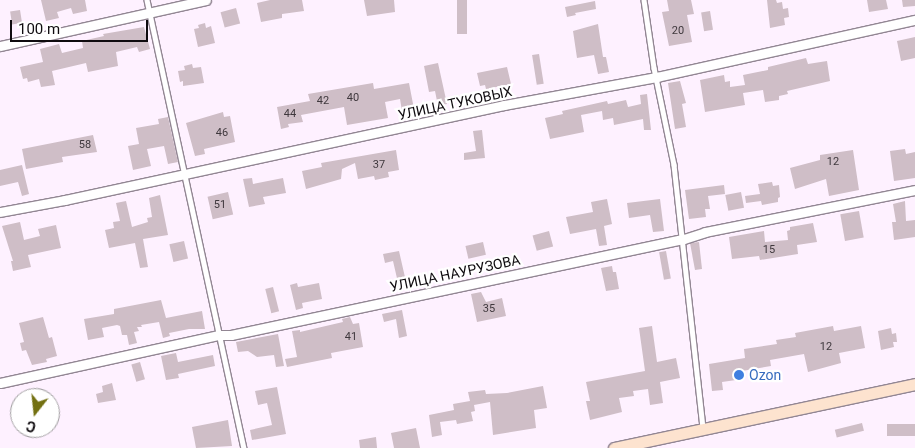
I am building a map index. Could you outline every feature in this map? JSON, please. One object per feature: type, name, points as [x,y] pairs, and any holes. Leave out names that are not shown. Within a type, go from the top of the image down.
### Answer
[{"type":"main road","points":[[614,448],[915,384]]},
{"type":"street","points":[[0,46],[206,0]]},
{"type":"street","name":"УЛИЦА ТУКОВЫХ","points":[[0,212],[504,105],[657,77],[915,20]]},
{"type":"street","name":"УЛИЦА НАУРУЗОВА","points":[[0,383],[218,335],[231,335],[684,239],[723,228],[915,190]]},
{"type":"lane","points":[[147,0],[244,448]]},
{"type":"lane","points":[[644,0],[674,165],[684,239],[703,429]]},
{"type":"building","points":[[41,0],[85,0],[87,11],[73,14],[71,8],[57,12],[59,18],[46,21]]},
{"type":"building","points":[[270,0],[302,0],[304,11],[282,14],[282,18],[261,22],[257,3]]},
{"type":"building","points":[[364,0],[394,0],[395,12],[367,16]]},
{"type":"building","points":[[457,0],[467,0],[467,34],[457,34]]},
{"type":"building","points":[[667,0],[691,0],[694,14],[687,15],[692,42],[669,46],[662,12],[669,11]]},
{"type":"building","points":[[767,0],[776,0],[777,3],[782,2],[783,9],[788,8],[789,17],[784,18],[785,25],[770,28]]},
{"type":"building","points":[[867,0],[886,0],[888,9],[869,12]]},
{"type":"building","points":[[902,0],[915,0],[915,6],[903,7]]},
{"type":"building","points":[[595,1],[596,9],[575,13],[576,15],[567,17],[565,7]]},
{"type":"building","points":[[236,8],[240,23],[225,28],[221,12]]},
{"type":"building","points":[[20,10],[22,23],[12,24],[10,12]]},
{"type":"building","points":[[710,11],[713,30],[704,31],[701,12]]},
{"type":"building","points":[[205,23],[206,28],[211,26],[215,43],[198,47],[194,29],[199,28],[198,25]]},
{"type":"building","points":[[598,24],[603,57],[606,57],[609,72],[598,74],[594,55],[577,58],[573,31]]},
{"type":"building","points":[[144,27],[150,49],[139,52],[137,47],[116,52],[118,66],[88,72],[86,63],[52,71],[55,85],[41,87],[39,79],[28,82],[27,78],[23,79],[20,67],[43,62],[40,49],[59,44],[62,53],[83,48],[82,41],[104,36],[103,34]]},
{"type":"building","points":[[915,37],[915,58],[901,61],[897,41]]},
{"type":"building","points":[[539,54],[544,84],[537,85],[532,55]]},
{"type":"building","points":[[806,58],[808,64],[827,61],[830,81],[787,91],[788,94],[779,96],[779,100],[765,102],[763,90],[743,93],[745,105],[705,112],[700,80],[724,75],[725,82],[730,81],[730,87],[745,85],[743,75],[768,70],[768,67]]},
{"type":"building","points":[[438,63],[447,104],[438,106],[435,91],[429,92],[424,66]]},
{"type":"building","points":[[192,64],[193,68],[201,67],[204,83],[183,86],[183,81],[180,82],[178,71],[185,70],[184,66]]},
{"type":"building","points":[[507,67],[511,84],[486,89],[485,85],[480,86],[477,73]]},
{"type":"building","points":[[680,81],[686,103],[682,104],[686,127],[675,129],[668,83]]},
{"type":"building","points":[[373,83],[374,89],[409,83],[414,109],[402,111],[400,99],[385,102],[388,118],[347,125],[344,107],[301,115],[303,122],[288,124],[289,127],[281,129],[277,107],[310,101],[308,94]]},
{"type":"building","points":[[647,94],[651,130],[644,130],[643,119],[614,125],[613,118],[603,120],[602,111],[581,115],[584,132],[550,139],[545,118],[563,114],[562,111],[607,101],[608,104],[626,100],[628,107],[641,104],[640,95]]},
{"type":"building","points":[[223,112],[224,117],[230,116],[235,142],[204,149],[205,154],[195,156],[186,123]]},
{"type":"building","points":[[168,117],[178,162],[168,164],[164,146],[147,149],[151,166],[133,170],[128,146],[139,144],[136,128],[159,124],[158,119]]},
{"type":"building","points":[[482,130],[485,158],[464,160],[464,153],[476,151],[473,131]]},
{"type":"building","points":[[93,135],[97,152],[62,157],[63,162],[26,169],[22,149]]},
{"type":"building","points":[[905,149],[906,154],[915,152],[915,178],[894,181],[890,151]]},
{"type":"building","points":[[396,150],[399,170],[388,172],[389,177],[375,180],[374,176],[358,179],[355,163],[342,169],[341,179],[306,189],[302,171],[322,167],[321,163]]},
{"type":"building","points":[[853,150],[859,190],[829,196],[826,179],[795,189],[790,168],[820,160],[820,155]]},
{"type":"building","points":[[22,165],[29,194],[22,196],[18,182],[0,186],[0,170]]},
{"type":"building","points":[[252,178],[253,184],[283,178],[286,193],[263,197],[265,204],[249,207],[243,179]]},
{"type":"building","points":[[772,182],[773,186],[779,185],[780,197],[778,202],[762,205],[761,201],[746,203],[745,196],[760,194],[758,184]]},
{"type":"building","points":[[724,185],[725,194],[708,196],[710,209],[705,209],[706,217],[689,219],[685,190]]},
{"type":"building","points":[[228,192],[233,214],[213,219],[208,197]]},
{"type":"building","points":[[741,192],[744,208],[728,211],[725,195]]},
{"type":"building","points":[[160,195],[168,235],[143,239],[148,267],[140,268],[135,243],[109,248],[105,230],[114,228],[113,222],[120,221],[116,203],[126,201],[132,227],[148,222],[147,218],[152,217],[149,198]]},
{"type":"building","points":[[607,199],[612,224],[604,226],[607,245],[599,246],[596,229],[570,234],[566,217],[593,212],[591,202]]},
{"type":"building","points":[[660,199],[664,231],[653,232],[650,215],[629,218],[627,203]]},
{"type":"building","points":[[905,201],[906,221],[915,220],[915,237],[894,240],[892,222],[896,222],[893,204]]},
{"type":"building","points":[[859,211],[864,238],[845,241],[840,214]]},
{"type":"building","points":[[20,222],[24,240],[40,236],[38,229],[56,225],[61,248],[28,255],[31,267],[13,271],[11,261],[13,261],[2,226]]},
{"type":"building","points":[[813,223],[817,242],[797,245],[798,254],[760,260],[759,256],[732,259],[729,237],[764,231],[765,242],[788,240],[787,231],[790,230],[790,227]]},
{"type":"building","points":[[549,231],[553,246],[537,251],[533,235]]},
{"type":"building","points":[[184,241],[188,259],[173,262],[169,244]]},
{"type":"building","points":[[483,242],[486,255],[468,259],[465,246]]},
{"type":"building","points":[[699,242],[702,269],[695,270],[690,243]]},
{"type":"building","points":[[399,251],[407,286],[399,287],[393,261],[385,263],[383,254]]},
{"type":"building","points":[[666,251],[671,279],[664,280],[659,252]]},
{"type":"building","points":[[612,266],[613,272],[616,272],[619,289],[606,291],[601,268]]},
{"type":"building","points":[[297,283],[298,287],[319,283],[322,299],[302,303],[303,308],[296,310],[290,285]]},
{"type":"building","points":[[273,287],[279,311],[271,313],[265,289]]},
{"type":"building","points":[[481,292],[486,302],[502,298],[506,316],[477,322],[471,294]]},
{"type":"building","points":[[161,300],[166,318],[202,311],[205,329],[189,329],[169,333],[170,336],[163,338],[159,322],[141,325],[142,327],[137,327],[139,331],[134,332],[137,343],[129,345],[127,335],[122,335],[120,326],[117,325],[102,328],[104,337],[88,340],[84,319],[114,314],[114,309]]},
{"type":"building","points":[[402,310],[407,336],[399,338],[396,319],[384,322],[382,314]]},
{"type":"building","points":[[43,317],[49,338],[52,337],[57,356],[46,359],[47,362],[32,365],[26,350],[22,351],[20,343],[24,342],[19,323]]},
{"type":"building","points":[[350,317],[353,324],[359,323],[363,347],[331,353],[332,358],[287,367],[285,359],[297,357],[292,331],[300,330],[300,332],[343,322],[342,319]]},
{"type":"building","points":[[652,326],[657,362],[676,358],[680,378],[660,382],[663,403],[650,405],[648,389],[633,391],[634,396],[619,398],[622,412],[590,420],[586,401],[590,401],[586,382],[645,371],[639,328]]},
{"type":"building","points":[[833,326],[834,331],[861,326],[865,348],[839,353],[841,363],[808,372],[804,354],[770,360],[771,366],[742,371],[743,379],[722,382],[723,390],[712,391],[709,364],[745,358],[744,349],[777,344],[776,340],[796,337],[795,333]]},
{"type":"building","points":[[891,328],[892,334],[896,333],[897,342],[893,342],[894,347],[881,350],[878,331]]},
{"type":"building","points":[[278,334],[284,366],[276,367],[274,355],[257,357],[248,351],[238,352],[236,342]]},
{"type":"building","points":[[176,353],[178,362],[213,355],[215,366],[178,374],[179,378],[166,380],[161,356]]},
{"type":"building","points":[[140,362],[145,379],[136,382],[131,364]]},
{"type":"building","points":[[112,383],[116,400],[98,403],[96,394],[103,392],[102,386]]},
{"type":"building","points":[[543,386],[547,408],[534,410],[536,428],[493,435],[490,402],[474,405],[475,411],[471,412],[473,421],[457,424],[456,420],[440,422],[442,435],[432,437],[429,415],[454,410],[453,404],[470,401],[468,392],[485,390],[486,394],[507,393]]},
{"type":"building","points":[[277,387],[286,434],[252,440],[250,430],[272,425],[267,403],[258,405],[255,391]]},
{"type":"building","points":[[228,420],[232,446],[196,448],[192,427]]},
{"type":"building","points":[[862,423],[864,431],[837,438],[835,430]]},
{"type":"building","points":[[887,424],[915,424],[915,436],[887,436]]},
{"type":"building","points":[[416,428],[420,448],[394,448],[391,433]]},
{"type":"building","points":[[376,437],[377,448],[360,448],[359,440]]},
{"type":"place","name":"Ozon","points":[[739,375]]}]
